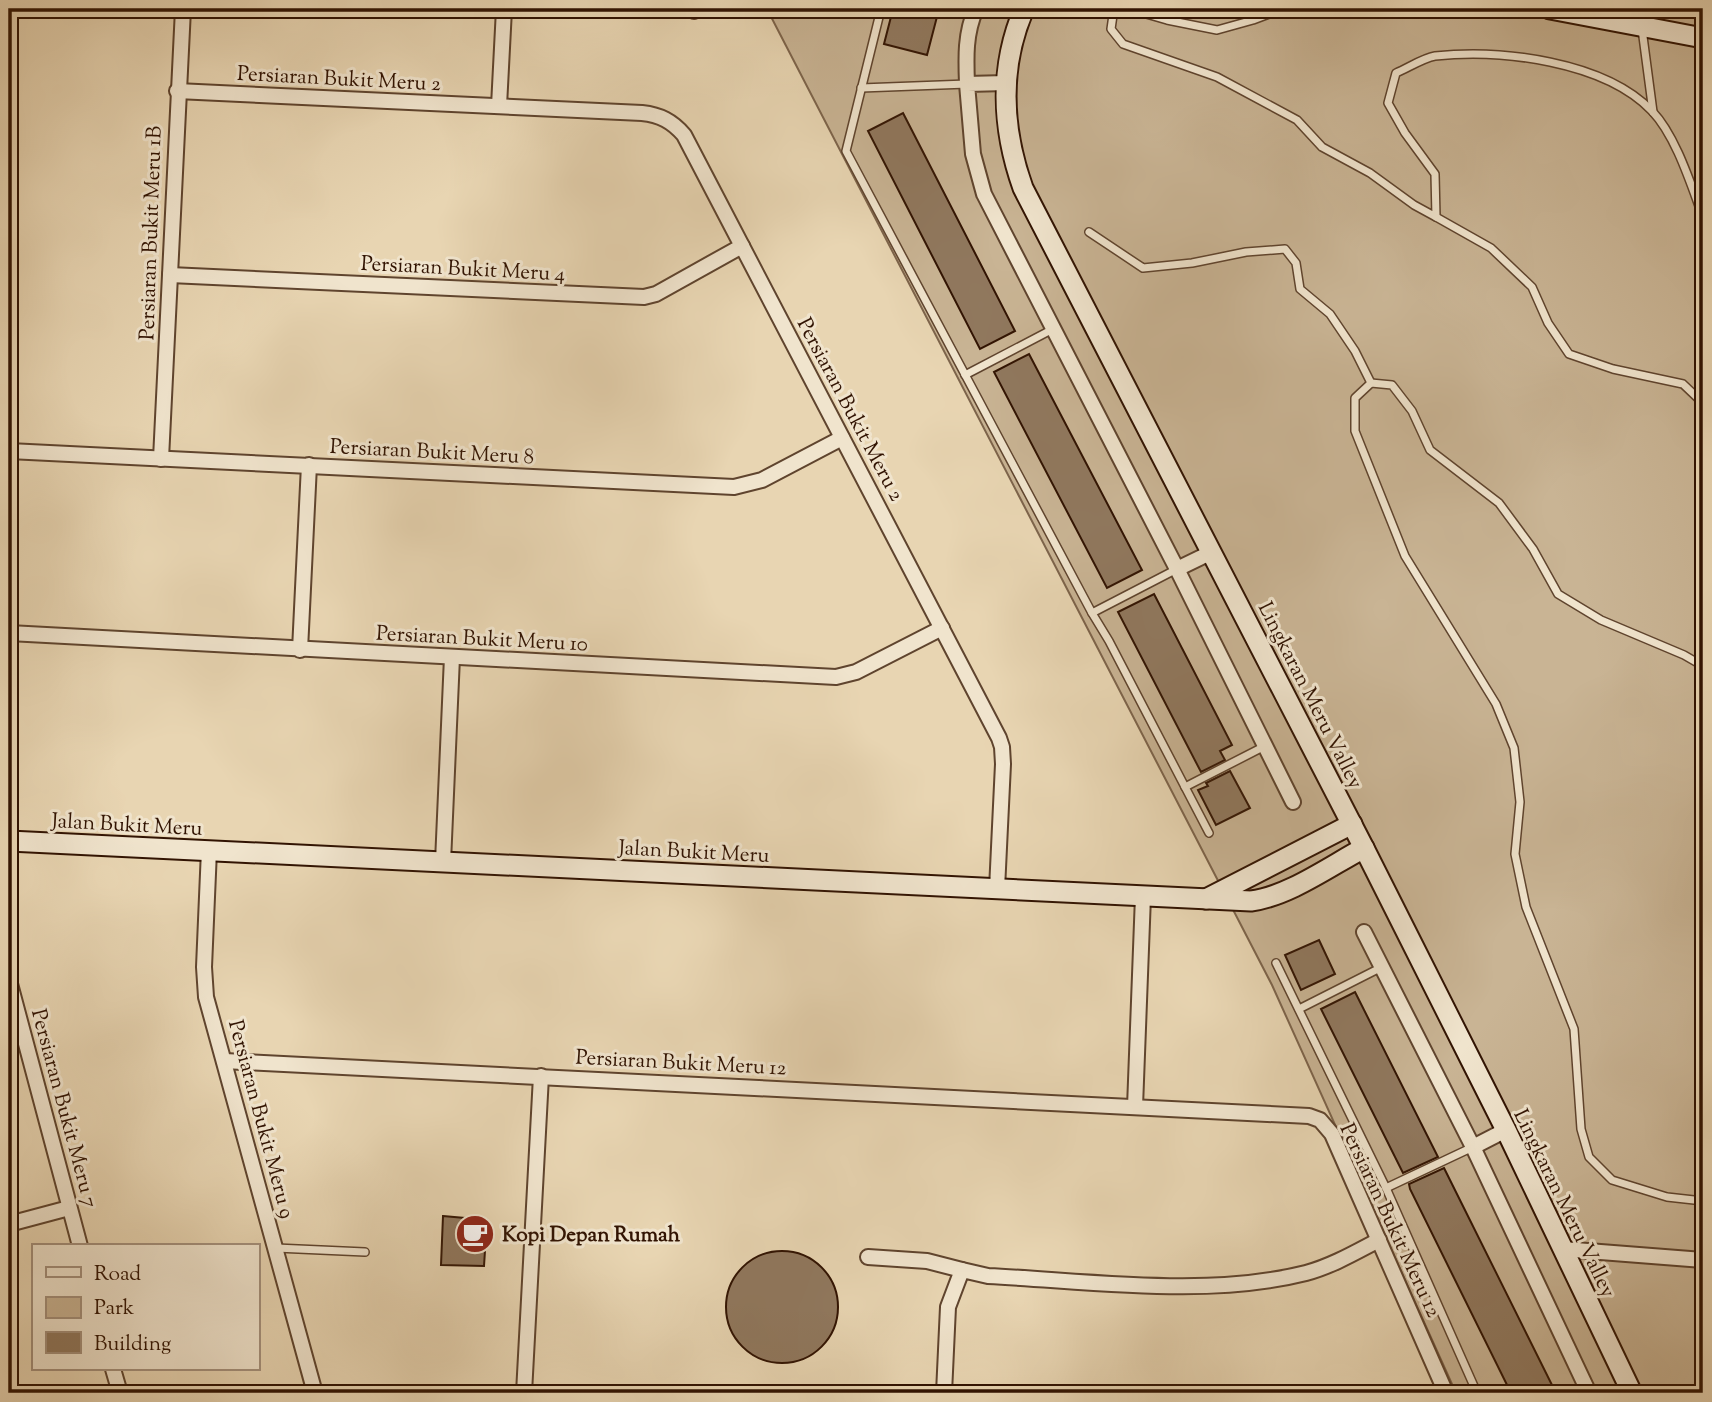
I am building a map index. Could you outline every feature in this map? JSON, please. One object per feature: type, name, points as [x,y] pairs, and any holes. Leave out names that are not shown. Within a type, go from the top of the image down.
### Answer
[{"type":"street","name":"Persiaran Bukit Meru 1B","points":[[161,459],[183,9]]},
{"type":"street","points":[[499,106],[504,9]]},
{"type":"street","points":[[976,9],[970,22],[967,41],[970,133],[976,174],[1293,802]]},
{"type":"street","name":"Lingkaran Meru Valley","points":[[1024,9],[1011,44],[1006,83],[1011,146],[1023,188],[1352,824],[1506,1130],[1632,1393]]},
{"type":"street","points":[[1550,9],[1643,17],[1703,38]]},
{"type":"street","points":[[967,84],[1006,83]]},
{"type":"street","name":"Persiaran Bukit Meru 2","points":[[177,91],[642,113],[666,119],[684,135],[1002,747],[997,889]]},
{"type":"street","name":"Persiaran Bukit Meru 4","points":[[170,275],[644,297],[656,294],[742,246]]},
{"type":"street","name":"Persiaran Bukit Meru 8","points":[[9,451],[734,487],[762,480],[842,438]]},
{"type":"street","points":[[300,650],[309,466]]},
{"type":"street","points":[[1177,569],[1212,552]]},
{"type":"street","name":"Persiaran Bukit Meru 10","points":[[9,633],[836,677],[856,672],[942,628]]},
{"type":"street","points":[[443,862],[452,657]]},
{"type":"street","points":[[1205,899],[1352,824]]},
{"type":"street","name":"Jalan Bukit Meru","points":[[9,841],[1251,901],[1267,899],[1364,848]]},
{"type":"street","name":"Persiaran Bukit Meru 9","points":[[209,850],[204,983],[315,1393]]},
{"type":"street","points":[[1135,1107],[1143,896]]},
{"type":"street","points":[[1364,932],[1473,1147],[1583,1391]]},
{"type":"street","name":"Persiaran Bukit Meru 7","points":[[9,980],[79,1244]]},
{"type":"street","name":"Persiaran Bukit Meru 12","points":[[224,1061],[1298,1115],[1320,1120],[1332,1133],[1446,1393]]},
{"type":"street","points":[[524,1393],[541,1076]]},
{"type":"street","points":[[1473,1147],[1506,1130]]},
{"type":"street","points":[[9,1224],[69,1208]]},
{"type":"street","points":[[867,1257],[942,1263],[988,1276],[1180,1286],[1232,1285],[1308,1272],[1380,1240]]},
{"type":"street","points":[[1562,1249],[1703,1260]]},
{"type":"street","points":[[944,1393],[948,1307],[962,1270]]},
{"type":"street","points":[[113,1370],[120,1393]]},
{"type":"lane","points":[[881,9],[846,151],[1092,613],[1109,640],[1209,833]]},
{"type":"lane","points":[[1282,9],[1217,30],[1129,9],[1114,15],[1111,29],[1123,44],[1217,77],[1297,120],[1322,147],[1370,173],[1414,205],[1491,248],[1532,287],[1548,323],[1569,354],[1613,369],[1683,384],[1703,403]]},
{"type":"lane","points":[[1643,17],[1653,112]]},
{"type":"lane","points":[[1436,216],[1435,174],[1405,133],[1388,103],[1396,73],[1433,56],[1489,55],[1557,62],[1616,84],[1653,112],[1679,154],[1703,217]]},
{"type":"lane","points":[[861,88],[967,84]]},
{"type":"lane","points":[[1089,232],[1143,268],[1192,263],[1246,252],[1284,250],[1296,263],[1300,289],[1330,314],[1355,351],[1371,383]]},
{"type":"lane","points":[[965,375],[1054,328]]},
{"type":"lane","points":[[1703,666],[1684,655],[1601,621],[1558,594],[1534,549],[1499,503],[1430,450],[1412,411],[1392,385],[1371,383],[1355,398],[1355,431],[1405,556],[1496,704],[1514,748],[1520,802],[1515,854],[1526,907],[1574,1029],[1581,1129],[1589,1157],[1612,1180],[1667,1197],[1703,1200]]},
{"type":"lane","points":[[1092,613],[1177,569]]},
{"type":"lane","points":[[1185,787],[1266,746]]},
{"type":"lane","points":[[1276,963],[1386,1188],[1476,1393]]},
{"type":"lane","points":[[1299,1009],[1382,967]]},
{"type":"lane","points":[[1386,1188],[1473,1147]]},
{"type":"lane","points":[[276,1248],[365,1252]]},
{"type":"green space","points":[[767,9],[1703,9],[1703,1393],[1456,1393],[1272,985]]},
{"type":"building","points":[[893,9],[939,9],[927,55],[884,44]]},
{"type":"building","points":[[903,113],[1015,331],[980,349],[868,131]]},
{"type":"building","points":[[1029,354],[1142,570],[1107,588],[994,372]]},
{"type":"building","points":[[1154,594],[1232,745],[1220,751],[1225,760],[1201,772],[1118,612]]},
{"type":"building","points":[[1230,771],[1250,808],[1216,825],[1198,790]]},
{"type":"building","points":[[1319,940],[1335,974],[1301,990],[1285,955]]},
{"type":"building","points":[[1355,992],[1438,1157],[1403,1173],[1321,1009]]},
{"type":"building","points":[[1444,1168],[1553,1387],[1540,1393],[1511,1393],[1410,1189],[1409,1184]]},
{"type":"building","points":[[443,1216],[487,1220],[484,1266],[441,1265]]},
{"type":"building","points":[[782,1251],[803,1255],[821,1268],[834,1286],[838,1307],[834,1328],[821,1346],[803,1359],[782,1363],[761,1359],[743,1346],[730,1328],[726,1307],[730,1286],[743,1268],[761,1255]]},
{"type":"place","name":"Kopi Depan Rumah","points":[[475,1234]]}]
